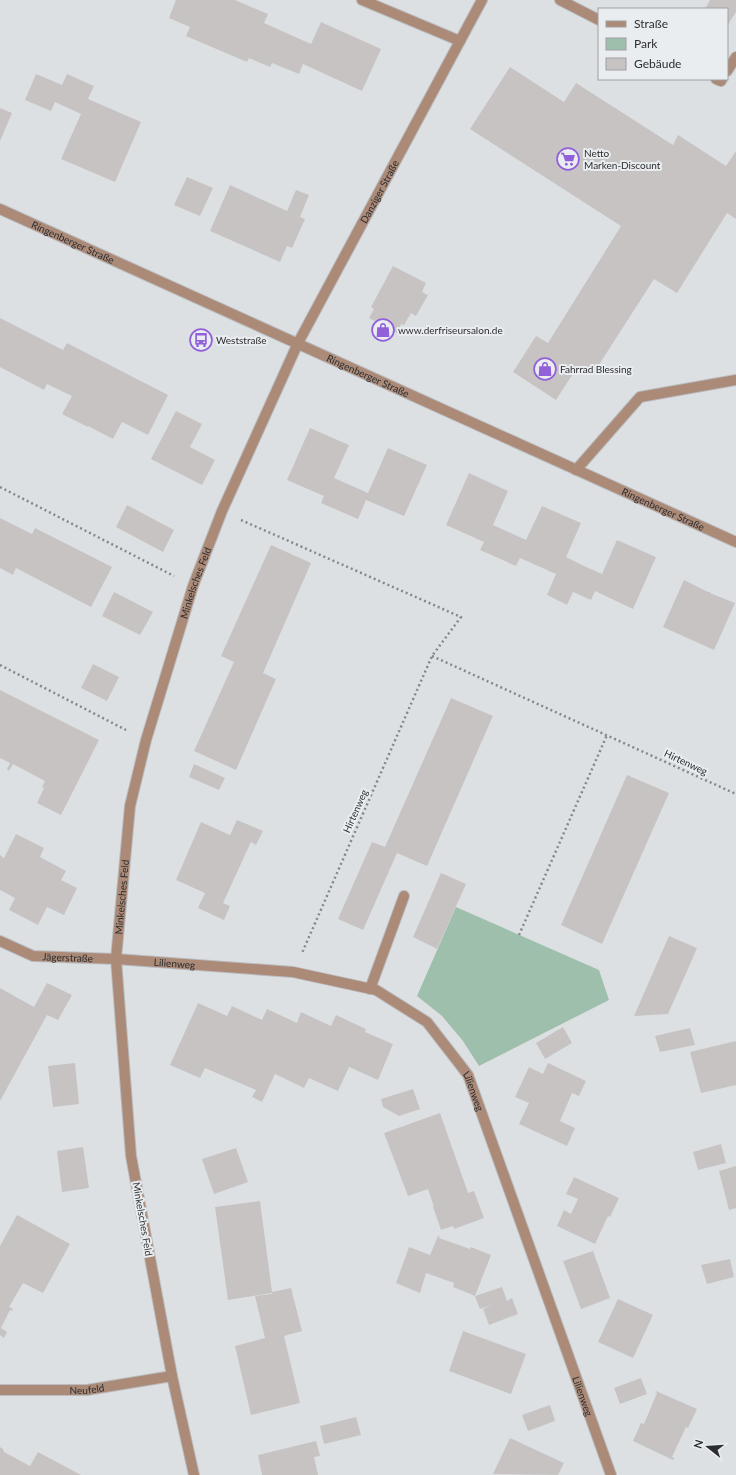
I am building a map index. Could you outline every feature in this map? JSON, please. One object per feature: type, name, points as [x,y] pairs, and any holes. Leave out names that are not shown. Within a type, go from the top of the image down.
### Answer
[{"type":"street","points":[[362,0],[460,41]]},
{"type":"street","name":"Danziger Straße","points":[[298,343],[482,0]]},
{"type":"street","points":[[560,0],[598,19]]},
{"type":"street","points":[[728,69],[736,57]]},
{"type":"street","name":"Ringenberger Straße","points":[[0,209],[736,542]]},
{"type":"street","name":"Minkelsches Feld","points":[[194,1475],[172,1376],[131,1156],[116,959],[130,806],[146,740],[193,586],[222,511],[298,343]]},
{"type":"street","points":[[576,470],[640,397],[736,380]]},
{"type":"street","points":[[370,989],[404,896]]},
{"type":"street","name":"Jägerstraße","points":[[0,941],[33,956],[116,959]]},
{"type":"street","name":"Lilienweg","points":[[116,959],[293,972],[376,990],[427,1022],[468,1075],[611,1475]]},
{"type":"street","name":"Neufeld","points":[[0,1390],[88,1390],[172,1376]]},
{"type":"path","points":[[0,487],[193,586]]},
{"type":"path","name":"Hirtenweg","points":[[222,511],[461,617],[432,656],[293,972]]},
{"type":"path","name":"Hirtenweg","points":[[432,656],[736,794]]},
{"type":"path","points":[[0,665],[146,740]]},
{"type":"path","points":[[519,935],[606,735]]},
{"type":"green space","points":[[456,907],[599,970],[609,1000],[479,1066],[463,1041],[442,1016],[417,996]]},
{"type":"building","points":[[176,0],[235,0],[268,14],[264,23],[311,44],[321,22],[381,49],[362,91],[303,64],[299,74],[272,63],[270,67],[249,58],[247,62],[186,36],[190,27],[169,18]]},
{"type":"building","points":[[710,0],[736,0],[736,12],[728,24],[728,8],[706,8]]},
{"type":"building","points":[[510,67],[564,102],[576,83],[673,145],[678,135],[726,166],[736,151],[736,219],[727,213],[677,293],[654,279],[593,374],[578,366],[556,400],[513,372],[536,336],[548,343],[621,226],[470,129]]},
{"type":"building","points":[[36,74],[62,85],[67,74],[94,86],[88,99],[141,122],[115,182],[61,159],[81,114],[55,102],[51,111],[25,100]]},
{"type":"building","points":[[0,108],[12,113],[0,141]]},
{"type":"building","points":[[187,177],[213,188],[200,216],[174,205]]},
{"type":"building","points":[[230,185],[287,211],[296,190],[309,195],[300,217],[305,219],[292,248],[287,246],[280,262],[210,231]]},
{"type":"building","points":[[393,266],[426,283],[422,292],[428,295],[416,316],[411,313],[404,325],[401,324],[397,333],[369,318],[374,309],[371,307]]},
{"type":"building","points":[[0,318],[63,350],[67,343],[168,395],[148,435],[122,422],[113,439],[62,414],[72,396],[47,384],[44,390],[0,367]]},
{"type":"building","points":[[176,411],[202,424],[190,447],[215,460],[202,485],[151,459]]},
{"type":"building","points":[[310,428],[349,445],[334,478],[368,493],[388,448],[427,465],[404,516],[366,500],[358,519],[321,503],[324,496],[287,480]]},
{"type":"building","points":[[469,473],[508,491],[493,525],[526,540],[542,506],[581,523],[566,557],[584,566],[602,574],[617,540],[656,557],[633,609],[595,591],[591,600],[573,592],[567,605],[547,595],[556,574],[520,558],[516,566],[480,550],[484,542],[446,525]]},
{"type":"building","points":[[127,505],[174,530],[163,552],[116,527]]},
{"type":"building","points":[[0,518],[32,534],[35,528],[112,567],[91,607],[16,568],[13,575],[0,568]]},
{"type":"building","points":[[271,545],[311,563],[263,673],[276,679],[236,770],[194,751],[234,662],[221,656]]},
{"type":"building","points":[[684,580],[735,603],[714,650],[663,627]]},
{"type":"building","points":[[114,592],[153,612],[140,635],[102,616]]},
{"type":"building","points":[[93,664],[119,677],[107,701],[81,688]]},
{"type":"building","points":[[0,690],[99,740],[61,815],[37,803],[44,788],[42,787],[45,781],[13,764],[9,771],[7,769],[10,763],[0,758]]},
{"type":"building","points":[[451,698],[493,716],[427,866],[397,853],[363,930],[338,919],[372,842],[385,847]]},
{"type":"building","points":[[194,764],[225,778],[219,790],[189,777]]},
{"type":"building","points":[[627,775],[669,793],[602,944],[561,925]]},
{"type":"building","points":[[237,820],[263,831],[256,845],[251,842],[223,903],[230,906],[224,920],[198,908],[205,893],[176,880],[201,822],[230,835]]},
{"type":"building","points":[[16,834],[44,848],[40,857],[66,871],[61,880],[77,888],[64,915],[47,907],[38,925],[9,910],[15,898],[0,890],[0,855],[4,858]]},
{"type":"building","points":[[441,873],[466,884],[437,949],[413,937]]},
{"type":"building","points":[[669,936],[697,948],[691,962],[668,1014],[634,1016]]},
{"type":"building","points":[[47,983],[72,995],[58,1020],[47,1015],[0,1101],[0,988],[34,1007]]},
{"type":"building","points":[[198,1003],[227,1016],[232,1006],[262,1020],[267,1009],[297,1023],[301,1012],[331,1026],[336,1015],[366,1029],[365,1032],[393,1044],[378,1080],[349,1067],[338,1091],[309,1078],[304,1088],[275,1074],[262,1102],[252,1097],[256,1090],[205,1068],[200,1078],[170,1065]]},
{"type":"building","points":[[563,1027],[572,1043],[545,1059],[536,1043]]},
{"type":"building","points":[[690,1028],[695,1045],[660,1052],[655,1036]]},
{"type":"building","points":[[736,1041],[736,1085],[701,1093],[690,1052]]},
{"type":"building","points":[[75,1063],[79,1104],[53,1107],[48,1066]]},
{"type":"building","points":[[548,1063],[586,1081],[579,1096],[572,1093],[560,1121],[575,1128],[567,1146],[519,1124],[529,1103],[515,1097],[529,1067],[543,1074]]},
{"type":"building","points":[[413,1089],[420,1109],[399,1116],[383,1107],[381,1099]]},
{"type":"building","points":[[440,1113],[468,1193],[474,1191],[484,1218],[454,1229],[453,1226],[441,1230],[428,1189],[408,1196],[384,1133]]},
{"type":"building","points":[[721,1144],[726,1163],[698,1170],[693,1152]]},
{"type":"building","points":[[83,1147],[89,1188],[62,1192],[57,1151]]},
{"type":"building","points":[[236,1148],[248,1182],[214,1194],[202,1159]]},
{"type":"building","points":[[736,1166],[736,1208],[729,1210],[719,1171]]},
{"type":"building","points":[[574,1177],[619,1198],[610,1217],[608,1216],[595,1244],[557,1226],[564,1210],[571,1214],[578,1199],[566,1194]]},
{"type":"building","points":[[260,1201],[272,1292],[291,1288],[302,1331],[284,1336],[300,1403],[251,1415],[235,1346],[265,1338],[255,1296],[272,1293],[228,1300],[215,1207]]},
{"type":"building","points":[[17,1215],[70,1244],[43,1293],[23,1283],[9,1307],[13,1309],[12,1311],[10,1310],[1,1328],[7,1332],[4,1338],[0,1335],[0,1246]]},
{"type":"building","points":[[438,1236],[440,1236],[439,1238],[470,1249],[471,1247],[491,1255],[475,1296],[453,1287],[454,1283],[426,1273],[420,1293],[396,1283],[409,1247],[430,1255]]},
{"type":"building","points":[[593,1251],[610,1298],[581,1309],[563,1261]]},
{"type":"building","points":[[730,1259],[734,1277],[707,1284],[701,1265]]},
{"type":"building","points":[[502,1287],[507,1301],[512,1298],[518,1314],[489,1325],[483,1309],[492,1305],[480,1309],[475,1296]]},
{"type":"building","points":[[618,1299],[653,1315],[633,1358],[598,1342]]},
{"type":"building","points":[[463,1331],[526,1354],[511,1394],[449,1371]]},
{"type":"building","points":[[641,1378],[647,1394],[620,1404],[614,1388]]},
{"type":"building","points":[[656,1391],[697,1409],[688,1428],[686,1427],[672,1457],[674,1458],[673,1460],[633,1441],[641,1423],[644,1424],[657,1393],[655,1392]]},
{"type":"building","points":[[550,1405],[555,1421],[528,1431],[522,1415]]},
{"type":"building","points":[[356,1417],[361,1435],[324,1444],[320,1426]]},
{"type":"building","points":[[510,1438],[564,1463],[558,1475],[493,1474]]},
{"type":"building","points":[[316,1441],[320,1456],[314,1457],[318,1475],[262,1475],[258,1455]]},
{"type":"building","points":[[0,1447],[4,1452],[30,1466],[38,1452],[81,1475],[0,1475]]},
{"type":"place","name":"Netto Marken-Discount","points":[[568,159]]},
{"type":"place","name":"www.derfriseursalon.de","points":[[383,330]]},
{"type":"place","name":"Weststraße","points":[[201,340]]},
{"type":"place","name":"Fahrrad Blessing","points":[[545,369]]}]
